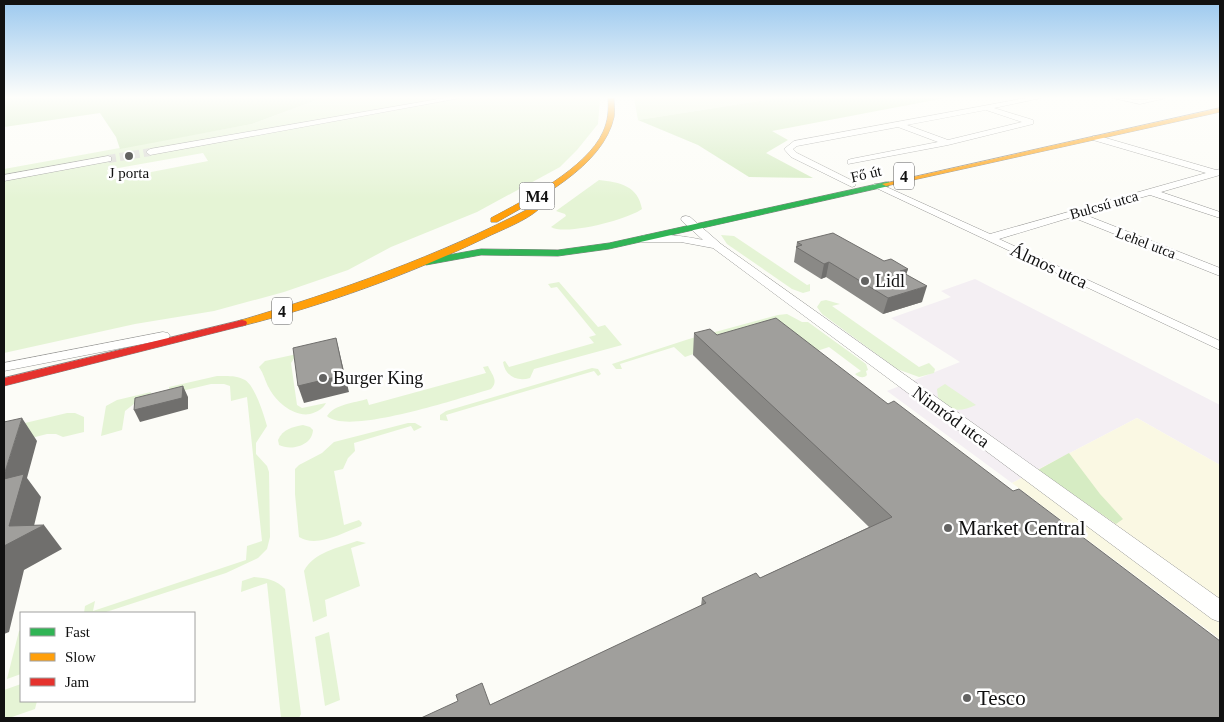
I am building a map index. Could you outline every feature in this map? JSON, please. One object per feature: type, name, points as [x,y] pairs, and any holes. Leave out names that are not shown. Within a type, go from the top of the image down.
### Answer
[{"type":"main road","name":"M4","points":[[494,220],[557,184],[578,167],[600,142],[606,132]]},
{"type":"main road","name":"Fő út","points":[[545,246],[581,251],[639,240],[1124,132]]},
{"type":"main road","name":"M4","points":[[535,209],[582,177],[606,154]]},
{"type":"main road","name":"4","points":[[4,382],[134,352],[233,326],[318,300],[426,262],[480,252],[545,246],[592,239],[852,184],[955,168]]},
{"type":"main road","points":[[839,195],[852,184]]},
{"type":"main road","points":[[426,262],[535,209]]},
{"type":"main road","points":[[516,236],[521,223],[535,209]]},
{"type":"main road","points":[[485,234],[494,220]]},
{"type":"main road","points":[[453,239],[494,220]]},
{"type":"main road","points":[[485,234],[498,247],[545,246]]},
{"type":"main road","name":"4","points":[[4,374],[163,336],[306,295],[359,277],[453,239],[485,234],[516,236],[545,246]]},
{"type":"street","points":[[150,152],[265,132]]},
{"type":"street","points":[[852,184],[794,155],[788,149],[794,144],[862,132]]},
{"type":"street","points":[[917,132],[948,143]]},
{"type":"street","points":[[851,162],[948,143],[992,132]]},
{"type":"street","points":[[1096,138],[1219,173]]},
{"type":"street","points":[[4,178],[108,159]]},
{"type":"street","name":"Bulcsú utca","points":[[989,238],[1219,173]]},
{"type":"street","name":"Álmos utca","points":[[877,186],[1220,346]]},
{"type":"street","points":[[1151,192],[1220,215]]},
{"type":"street","name":"Lehel utca","points":[[1073,214],[1220,272]]},
{"type":"street","name":"Nimród utca","points":[[686,219],[694,228],[717,246],[1220,612]]},
{"type":"street","points":[[639,240],[681,239],[717,246]]},
{"type":"street","points":[[4,367],[163,336]]},
{"type":"street","points":[[4,389],[134,352]]},
{"type":"shaded area","points":[[975,279],[1220,405],[1220,465],[1137,418],[1012,483],[887,391],[960,362],[891,318],[951,297],[941,291]]},
{"type":"shaded area","points":[[1137,418],[1220,465],[1220,639],[1012,483]]},
{"type":"green space","points":[[112,132],[211,132],[120,149]]},
{"type":"green space","points":[[210,132],[592,132],[560,167],[477,212],[391,247],[348,270],[284,292],[214,311],[135,324],[4,353],[4,169]],"holes":[[[203,153],[208,161],[110,180],[107,170]]]},
{"type":"green space","points":[[666,132],[773,132],[788,140],[766,153],[813,178],[749,177],[698,145]]},
{"type":"green space","points":[[599,180],[621,184],[632,190],[637,195],[642,209],[624,217],[583,228],[559,229],[551,227],[566,216],[556,211]]},
{"type":"green space","points":[[721,235],[734,236],[807,285],[810,284],[810,291],[803,293],[792,289],[727,244]]},
{"type":"green space","points":[[559,282],[598,327],[605,325],[622,345],[534,369],[530,378],[512,377],[506,371],[503,362],[505,361],[509,367],[594,343],[589,337],[596,335],[557,287],[551,288],[548,284]]},
{"type":"green space","points":[[826,300],[840,304],[832,306],[919,367],[929,363],[935,369],[934,373],[919,377],[897,369],[822,314],[817,307],[821,301]]},
{"type":"green space","points":[[787,314],[802,322],[808,322],[866,364],[867,375],[859,377],[856,375],[861,371],[829,347],[799,357],[699,352],[685,357],[674,347],[620,364],[622,369],[616,369],[612,364],[689,339]]},
{"type":"green space","points":[[297,354],[291,363],[297,405],[302,408],[326,403],[320,410],[310,414],[292,411],[281,403],[272,393],[259,367],[265,361]]},
{"type":"green space","points":[[488,366],[495,381],[491,389],[406,413],[381,418],[339,421],[327,416],[340,406],[351,403],[367,399],[369,405],[486,373],[483,367]]},
{"type":"green space","points":[[592,368],[598,369],[601,374],[598,376],[594,371],[446,415],[448,421],[440,420],[440,415],[446,411]]},
{"type":"green space","points":[[217,376],[239,377],[249,383],[259,401],[267,426],[256,443],[256,454],[267,466],[269,472],[270,537],[267,549],[258,558],[226,573],[106,612],[84,612],[85,606],[95,601],[93,611],[246,560],[247,546],[262,541],[247,397],[231,401],[230,386],[224,384],[211,384],[169,394],[169,387]]},
{"type":"green space","points":[[945,384],[976,405],[960,410],[947,406],[938,397],[937,389]]},
{"type":"green space","points":[[151,392],[150,399],[135,403],[125,411],[122,430],[101,436],[106,406],[117,400]]},
{"type":"green space","points":[[67,413],[75,413],[84,417],[84,432],[63,437],[56,434],[47,434],[4,445],[4,428]]},
{"type":"green space","points":[[408,423],[415,423],[422,427],[414,431],[411,426],[354,443],[355,451],[348,458],[343,469],[334,471],[344,525],[359,520],[362,523],[361,526],[322,540],[306,540],[299,537],[295,469],[322,453],[334,442]]},
{"type":"green space","points":[[303,425],[313,430],[309,440],[295,447],[279,445],[278,440],[285,431]]},
{"type":"green space","points":[[1069,453],[1100,494],[1123,519],[1116,524],[1038,470]]},
{"type":"green space","points":[[357,541],[366,543],[351,548],[360,586],[325,600],[327,616],[313,622],[304,571],[320,555]]},
{"type":"green space","points":[[254,577],[271,580],[285,589],[301,714],[299,718],[281,718],[267,583],[241,592],[242,581]]},
{"type":"green space","points":[[19,631],[20,674],[7,679]]},
{"type":"green space","points":[[329,632],[340,700],[325,706],[315,637]]},
{"type":"green space","points":[[20,684],[20,702],[37,702],[35,709],[4,718],[4,690]]},
{"type":"building","points":[[833,233],[884,261],[891,259],[908,269],[900,271],[927,286],[888,298],[829,262],[824,264],[796,247],[802,245],[797,242]]},
{"type":"building","name":"Market Central","points":[[776,318],[888,404],[894,401],[1013,491],[1019,489],[1220,641],[1220,718],[421,718],[458,701],[456,695],[482,683],[490,705],[706,603],[702,598],[756,573],[760,578],[892,517],[694,333],[710,329],[717,335]]},
{"type":"building","points":[[336,338],[344,375],[298,386],[293,348]]},
{"type":"building","points":[[183,386],[182,398],[134,410],[135,398]]},
{"type":"building","points":[[22,418],[4,475],[4,422]]},
{"type":"building","points":[[24,474],[9,526],[44,525],[4,546],[4,479]]},
{"type":"tunnel","points":[[108,159],[150,152]]},
{"type":"traffic: fast","points":[[426,262],[481,252],[558,253],[609,246],[886,184]]},
{"type":"traffic: slow","points":[[494,220],[563,178],[595,149],[606,132]]},
{"type":"traffic: slow","points":[[886,184],[1122,132]]},
{"type":"traffic: slow","points":[[242,323],[355,288],[429,260],[535,209]]},
{"type":"traffic: jam","points":[[4,382],[242,323]]},
{"type":"place","name":"J porta","points":[[129,156]]},
{"type":"place","name":"Lidl","points":[[865,281]]},
{"type":"place","name":"Burger King","points":[[323,378]]},
{"type":"place","name":"Market Central","points":[[948,528]]},
{"type":"place","name":"Tesco","points":[[967,698]]}]
